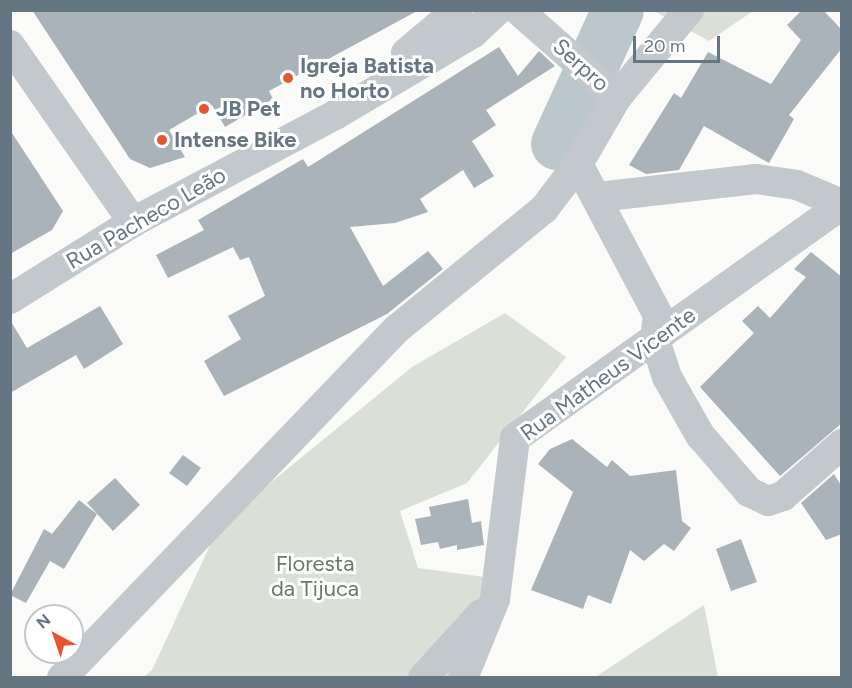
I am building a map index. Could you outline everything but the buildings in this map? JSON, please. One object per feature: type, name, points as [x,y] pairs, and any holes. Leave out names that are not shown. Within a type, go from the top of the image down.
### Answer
[{"type":"street","name":"Rua Pacheco Leão","points":[[283,139],[430,37],[457,10]]},
{"type":"street","name":"Rua Pacheco Leão","points":[[10,299],[133,222],[283,139],[335,115],[463,39],[498,10]]},
{"type":"street","name":"Serpro","points":[[518,10],[616,97]]},
{"type":"street","points":[[62,678],[398,328],[544,209],[578,164],[616,97],[689,10]]},
{"type":"street","points":[[10,45],[133,222]]},
{"type":"street","points":[[578,164],[598,197],[658,315],[655,340],[667,377],[700,435],[749,492],[768,501],[783,496],[842,444]]},
{"type":"street","points":[[598,197],[756,179],[797,185],[842,204]]},
{"type":"street","name":"Rua Matheus Vicente","points":[[463,678],[495,599],[515,438],[842,204]]},
{"type":"street","points":[[423,678],[495,599]]},
{"type":"green space","points":[[654,11],[753,11],[709,41]]},
{"type":"green space","name":"Floresta da Tijuca","points":[[505,313],[566,357],[467,483],[400,511],[418,568],[492,578],[475,677],[142,678],[152,670],[220,524],[412,367]]},
{"type":"green space","points":[[704,605],[718,677],[597,676]]},
{"type":"waterway","points":[[557,144],[618,10]]},
{"type":"place","name":"Igreja Batista no Horto","points":[[288,78]]},
{"type":"place","name":"JB Pet","points":[[204,109]]},
{"type":"place","name":"Intense Bike","points":[[162,140]]}]
